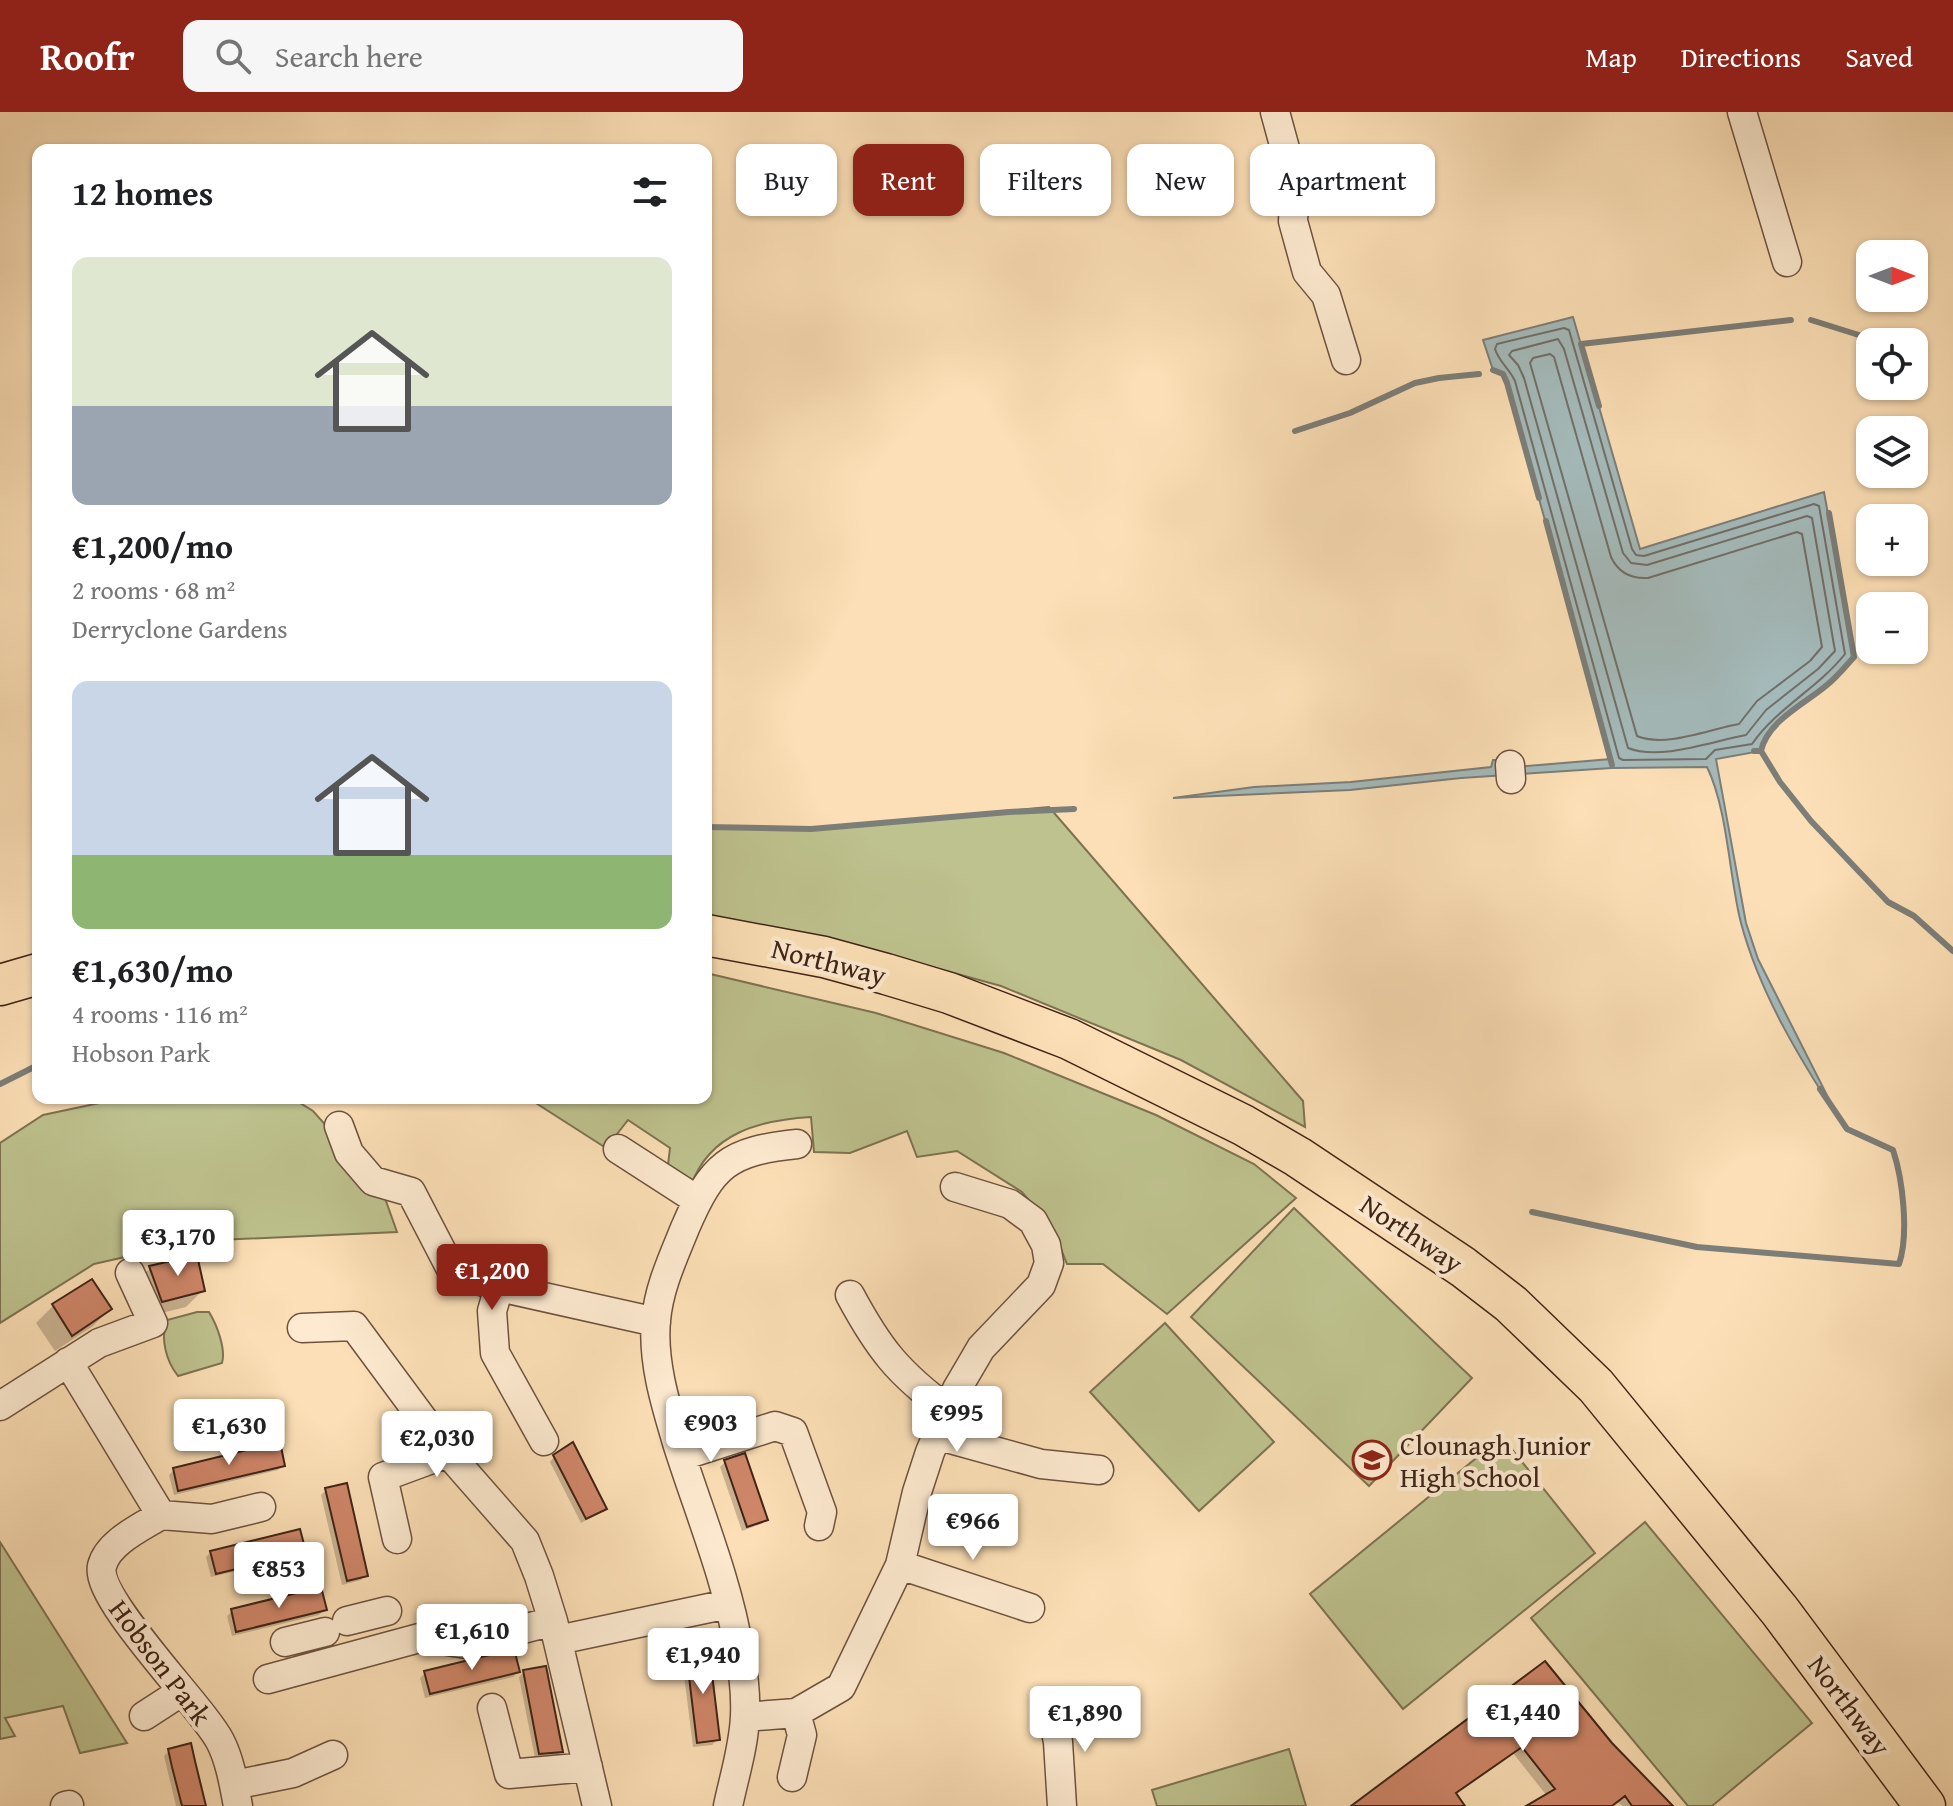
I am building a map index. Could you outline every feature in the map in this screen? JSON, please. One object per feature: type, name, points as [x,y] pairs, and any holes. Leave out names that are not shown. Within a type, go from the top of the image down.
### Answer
[{"type":"highway","name":"Northway","points":[[712,936],[824,957],[886,974],[1011,1015],[1069,1039],[1127,1065],[1257,1133],[1463,1267],[1511,1304],[1596,1386],[1780,1611],[1925,1806]]},
{"type":"highway","points":[[0,985],[32,976]]},
{"type":"street","points":[[1275,112],[1295,185],[1293,221],[1307,272],[1326,295],[1346,360]]},
{"type":"street","points":[[1742,112],[1787,262]]},
{"type":"street","points":[[339,1126],[349,1153],[373,1181],[411,1192],[452,1271],[499,1287],[656,1322]]},
{"type":"street","points":[[728,1806],[745,1717],[740,1651],[665,1401],[656,1322],[662,1283],[697,1200],[723,1164],[741,1154],[766,1147],[797,1144]]},
{"type":"street","points":[[618,1149],[697,1200]]},
{"type":"street","points":[[745,1717],[796,1713],[841,1687],[900,1565],[917,1492],[942,1422],[981,1348],[1041,1285],[1049,1263],[1046,1245],[1033,1221],[1010,1204],[955,1187]]},
{"type":"street","points":[[0,1406],[99,1343],[153,1323],[130,1273]]},
{"type":"street","points":[[499,1287],[492,1311],[495,1353],[544,1441]]},
{"type":"street","points":[[850,1295],[876,1343],[942,1422],[1041,1464],[1099,1470]]},
{"type":"street","points":[[302,1328],[354,1326],[448,1453],[525,1541],[555,1630],[597,1806]]},
{"type":"street","points":[[68,1362],[161,1515],[212,1519],[261,1507]]},
{"type":"street","points":[[682,1456],[775,1426],[793,1432],[822,1512],[819,1526]]},
{"type":"street","points":[[397,1539],[383,1477],[448,1453]]},
{"type":"street","name":"Hobson Park","points":[[161,1515],[129,1535],[111,1552],[102,1565],[102,1578],[112,1599],[181,1692],[197,1707],[221,1743],[236,1796]]},
{"type":"street","points":[[900,1565],[1030,1608]]},
{"type":"street","points":[[268,1679],[423,1637],[466,1644],[728,1604]]},
{"type":"street","points":[[310,1668],[335,1627],[387,1647]]},
{"type":"street","points":[[144,1716],[181,1692]]},
{"type":"street","points":[[492,1708],[509,1774],[588,1767]]},
{"type":"street","points":[[792,1777],[802,1735],[796,1713]]},
{"type":"street","points":[[1047,1720],[1062,1806]]},
{"type":"street","points":[[236,1796],[333,1755]]},
{"type":"green space","points":[[1049,807],[1303,1101],[1305,1127],[1181,1060],[1001,986],[823,937],[712,917],[712,827],[811,829]]},
{"type":"green space","points":[[712,974],[876,1013],[1004,1053],[1156,1115],[1254,1164],[1296,1198],[1167,1314],[1103,1264],[1067,1264],[1053,1229],[1022,1192],[957,1151],[917,1157],[907,1131],[850,1153],[814,1152],[811,1117],[755,1126],[723,1142],[710,1153],[691,1186],[667,1173],[670,1148],[628,1120],[606,1148],[537,1104],[712,1104]]},
{"type":"green space","points":[[95,1104],[302,1104],[313,1111],[381,1187],[397,1232],[196,1241],[94,1264],[0,1323],[0,1143],[43,1115]]},
{"type":"green space","points":[[1294,1208],[1472,1378],[1369,1486],[1191,1317]]},
{"type":"green space","points":[[209,1312],[212,1317],[222,1344],[222,1363],[178,1376],[165,1349],[167,1320]]},
{"type":"green space","points":[[1165,1323],[1274,1442],[1199,1511],[1090,1392]]},
{"type":"green space","points":[[1502,1437],[1595,1553],[1403,1709],[1310,1594]]},
{"type":"green space","points":[[1645,1522],[1812,1723],[1712,1806],[1688,1806],[1531,1618]]},
{"type":"green space","points":[[0,1542],[127,1743],[80,1753],[63,1706],[5,1718],[15,1736],[0,1739]]},
{"type":"green space","points":[[1289,1749],[1306,1806],[1157,1806],[1152,1790]]},
{"type":"water","points":[[1573,317],[1640,549],[1824,492],[1854,657],[1831,682],[1779,722],[1765,740],[1761,751],[1716,759],[1746,923],[1758,959],[1840,1121],[1770,1001],[1749,949],[1737,905],[1724,823],[1707,767],[1612,768],[1461,778],[1350,790],[1173,798],[1254,787],[1351,782],[1491,767],[1493,760],[1500,766],[1515,767],[1611,759],[1507,383],[1503,374],[1493,370],[1483,340]]},
{"type":"building","points":[[197,1255],[205,1291],[162,1302],[149,1266]]},
{"type":"building","points":[[92,1279],[112,1309],[72,1336],[52,1304]]},
{"type":"building","points":[[280,1442],[285,1466],[178,1491],[173,1468]]},
{"type":"building","points":[[573,1442],[607,1509],[586,1519],[553,1455]]},
{"type":"building","points":[[745,1453],[768,1520],[747,1527],[724,1460]]},
{"type":"building","points":[[347,1483],[368,1576],[347,1581],[325,1488]]},
{"type":"building","points":[[300,1529],[306,1552],[216,1574],[210,1551]]},
{"type":"building","points":[[321,1587],[327,1610],[236,1632],[231,1609]]},
{"type":"building","points":[[514,1649],[520,1672],[430,1694],[424,1671]]},
{"type":"building","points":[[709,1649],[720,1740],[697,1743],[686,1652]]},
{"type":"building","points":[[1545,1661],[1612,1743],[1673,1806],[1632,1806],[1625,1796],[1612,1806],[1526,1806],[1555,1789],[1522,1747],[1456,1793],[1465,1806],[1351,1806]]},
{"type":"building","points":[[546,1666],[563,1752],[539,1754],[523,1670]]},
{"type":"building","points":[[191,1743],[206,1806],[182,1806],[172,1767],[168,1749]]},
{"type":"waterway","points":[[1599,406],[1581,344],[1791,320]]},
{"type":"waterway","points":[[1811,320],[1856,334]]},
{"type":"waterway","points":[[1493,370],[1503,374],[1507,383],[1539,498]]},
{"type":"waterway","points":[[1295,431],[1350,413],[1415,383],[1479,374]]},
{"type":"waterway","points":[[1761,751],[1765,740],[1779,722],[1831,682],[1854,657],[1829,513]]},
{"type":"waterway","points":[[1546,521],[1612,765]]},
{"type":"waterway","points":[[1754,751],[1761,751],[1780,782],[1811,821],[1888,902],[1914,916],[1953,951]]},
{"type":"waterway","points":[[712,827],[811,829],[1074,809]]},
{"type":"waterway","points":[[0,1084],[32,1068]]},
{"type":"waterway","points":[[1532,1212],[1697,1247],[1899,1264],[1904,1238],[1904,1207],[1893,1150],[1847,1129],[1820,1089]]},
{"type":"place","name":"Clounagh Junior High School","points":[[1372,1460]]}]
